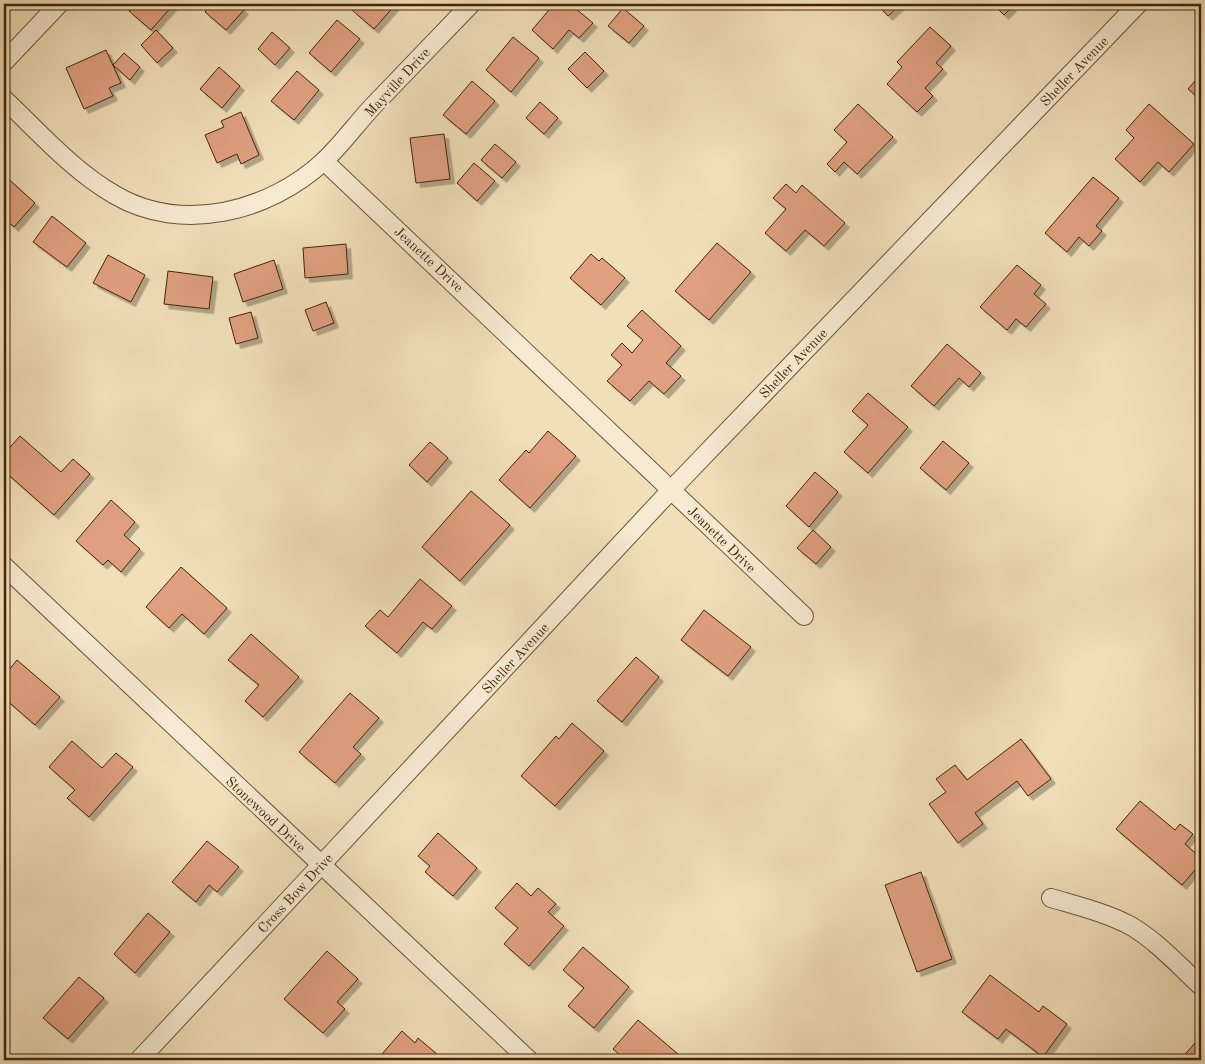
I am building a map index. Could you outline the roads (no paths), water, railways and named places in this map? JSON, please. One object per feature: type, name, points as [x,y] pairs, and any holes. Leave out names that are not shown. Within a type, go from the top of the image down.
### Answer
[{"type":"street","points":[[4,62],[59,4]]},
{"type":"street","name":"Mayville Drive","points":[[324,161],[471,4]]},
{"type":"street","name":"Sheller Avenue","points":[[452,726],[671,490],[1138,4]]},
{"type":"street","points":[[4,99],[83,174],[116,195],[140,206],[167,213],[194,215],[220,213],[248,206],[275,196],[300,181],[324,161]]},
{"type":"street","name":"Jeanette Drive","points":[[324,161],[804,616]]},
{"type":"street","name":"Stonewood Drive","points":[[4,566],[529,1060]]},
{"type":"street","name":"Cross Bow Drive","points":[[139,1060],[452,726]]},
{"type":"street","points":[[1051,898],[1106,915],[1131,926],[1161,947],[1201,986]]}]
